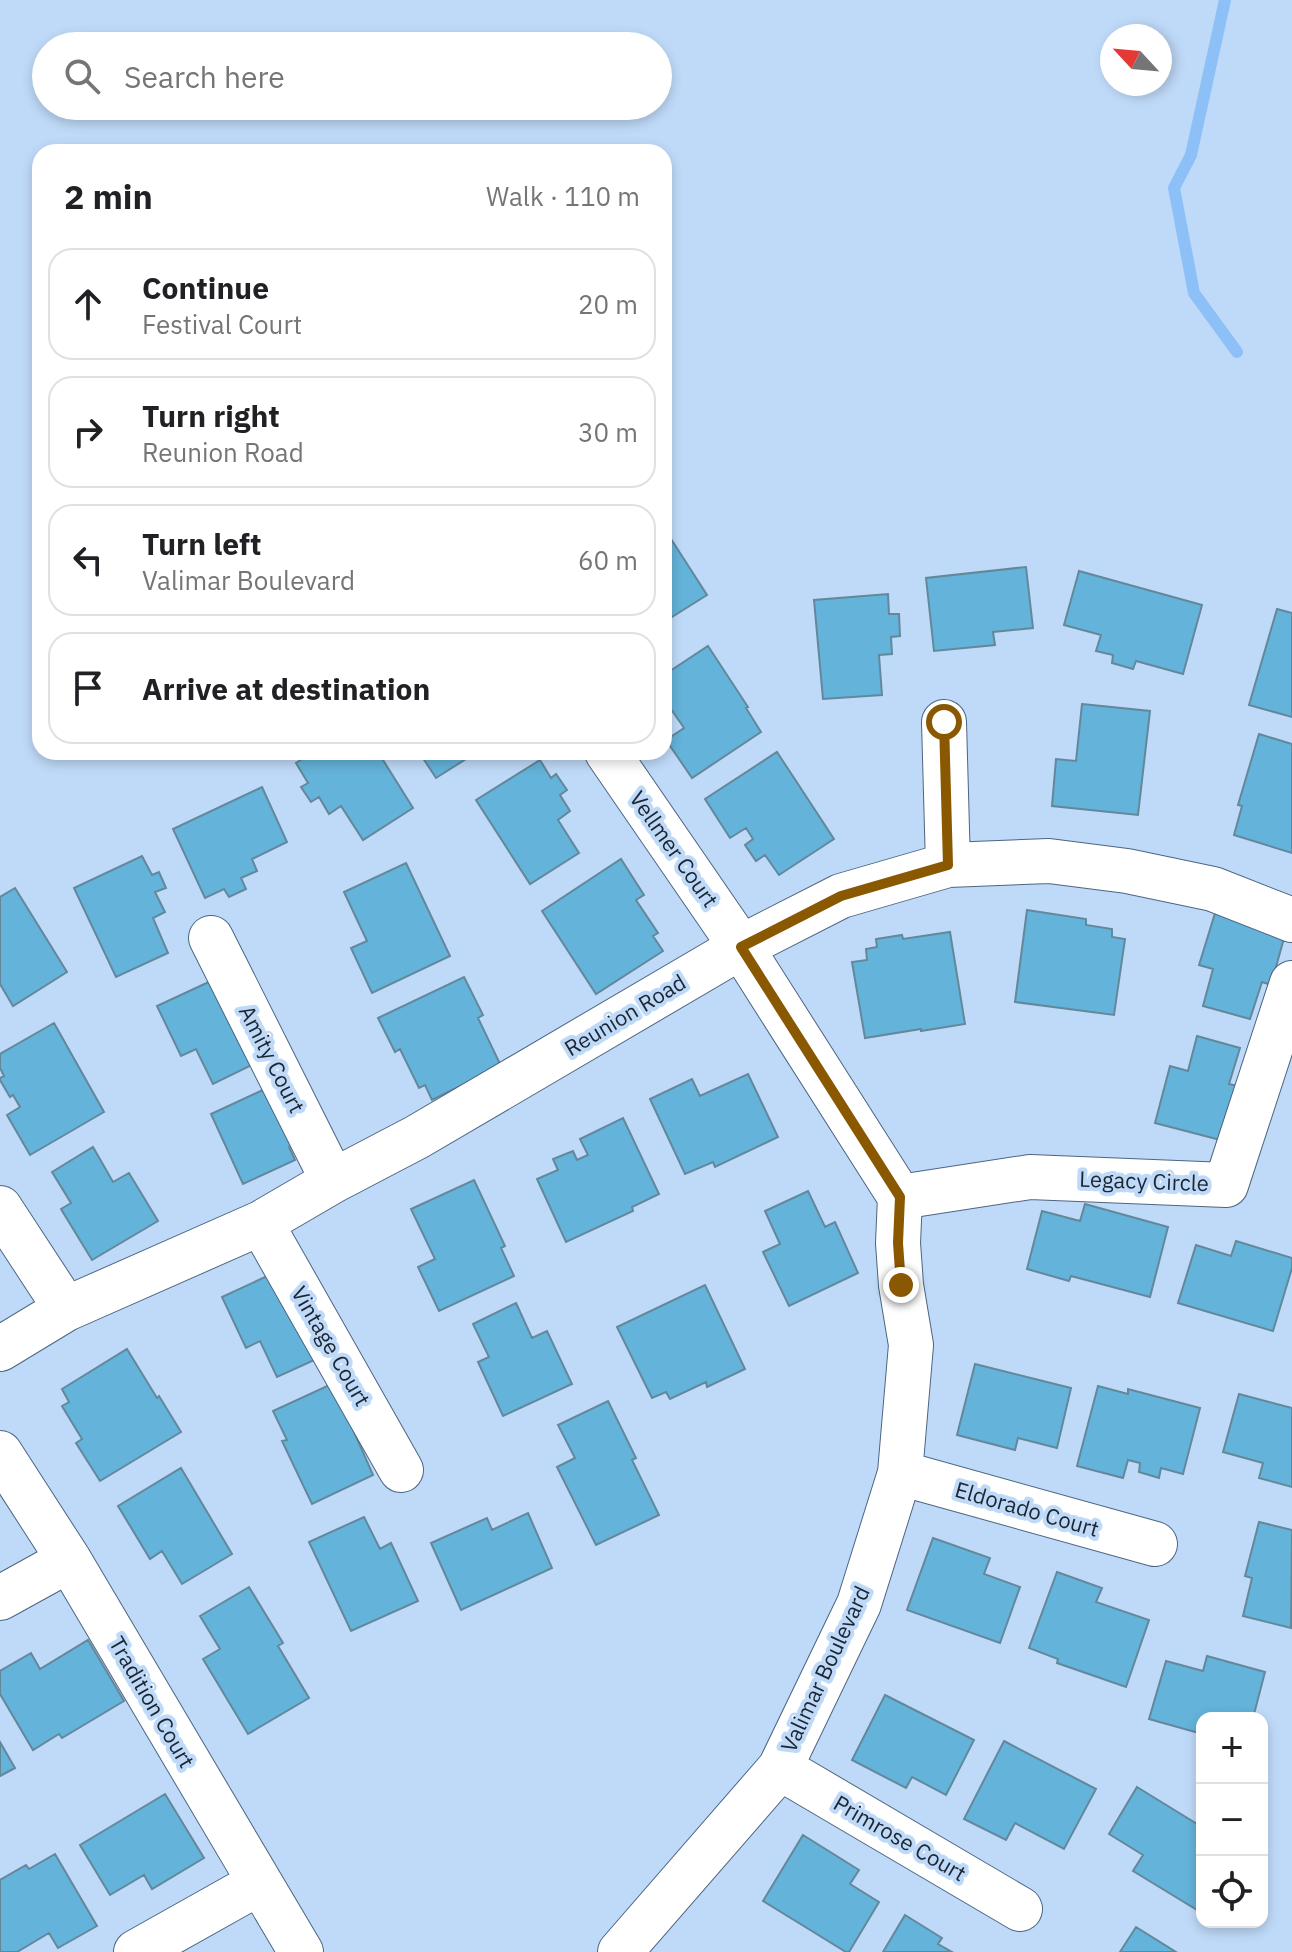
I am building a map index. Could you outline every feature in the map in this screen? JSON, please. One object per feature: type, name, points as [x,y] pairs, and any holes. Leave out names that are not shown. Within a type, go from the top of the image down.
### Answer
[{"type":"street","points":[[944,722],[948,865]]},
{"type":"street","name":"Vellmer Court","points":[[612,760],[741,947]]},
{"type":"street","name":"Reunion Road","points":[[0,1349],[66,1309],[261,1223],[417,1137],[741,947],[841,896],[948,865],[1049,861],[1127,871],[1213,889],[1292,920]]},
{"type":"street","name":"Amity Court","points":[[211,938],[333,1181]]},
{"type":"street","points":[[741,947],[900,1197]]},
{"type":"street","name":"Legacy Circle","points":[[900,1197],[1030,1177],[1226,1185],[1292,983]]},
{"type":"street","name":"Valimar Boulevard","points":[[620,1952],[780,1768],[859,1604],[900,1473],[911,1345],[900,1271],[900,1197]]},
{"type":"street","points":[[0,1208],[66,1309]]},
{"type":"street","name":"Vintage Court","points":[[261,1223],[401,1470]]},
{"type":"street","name":"Tradition Court","points":[[0,1453],[69,1560],[301,1952]]},
{"type":"street","name":"Eldorado Court","points":[[900,1473],[1155,1544]]},
{"type":"street","points":[[0,1598],[69,1560]]},
{"type":"street","name":"Primrose Court","points":[[780,1768],[1020,1909]]},
{"type":"street","points":[[136,1952],[259,1883]]},
{"type":"building","points":[[672,540],[707,595],[672,617]]},
{"type":"building","points":[[1026,567],[1033,628],[993,632],[995,645],[934,651],[926,578]]},
{"type":"building","points":[[1079,571],[1202,605],[1183,674],[1136,661],[1133,669],[1112,663],[1113,655],[1096,651],[1101,635],[1064,625]]},
{"type":"building","points":[[888,594],[889,614],[899,614],[900,636],[891,637],[892,654],[879,655],[882,695],[823,699],[814,600]]},
{"type":"building","points":[[1277,609],[1292,613],[1292,717],[1249,705]]},
{"type":"building","points":[[708,646],[761,732],[692,778],[672,749],[672,736],[684,728],[672,711],[672,670]]},
{"type":"building","points":[[1082,704],[1150,711],[1138,815],[1052,806],[1056,759],[1076,761]]},
{"type":"building","points":[[1259,734],[1292,744],[1292,853],[1234,835],[1242,806],[1238,805]]},
{"type":"building","points":[[777,752],[834,839],[779,875],[765,855],[756,861],[745,845],[753,839],[746,828],[730,838],[705,799]]},
{"type":"building","points":[[301,760],[383,760],[413,808],[363,840],[341,806],[329,814],[319,797],[311,802],[301,787],[308,783],[296,763]]},
{"type":"building","points":[[424,760],[464,760],[436,778]]},
{"type":"building","points":[[540,760],[551,778],[556,774],[567,790],[560,795],[570,811],[558,820],[579,853],[530,884],[476,800]]},
{"type":"building","points":[[262,787],[287,842],[252,859],[257,871],[241,878],[246,889],[229,897],[224,889],[205,898],[173,829]]},
{"type":"building","points":[[142,856],[152,875],[159,872],[166,888],[155,892],[165,912],[153,918],[168,953],[116,977],[74,888]]},
{"type":"building","points":[[621,859],[644,895],[636,900],[658,933],[653,936],[663,951],[596,994],[542,911]]},
{"type":"building","points":[[406,863],[450,956],[372,993],[351,948],[367,941],[344,892]]},
{"type":"building","points":[[15,888],[67,972],[13,1006],[0,984],[0,897]]},
{"type":"building","points":[[1027,910],[1086,919],[1086,925],[1112,929],[1112,937],[1125,939],[1114,1015],[1015,1002]]},
{"type":"building","points":[[1216,910],[1286,931],[1271,985],[1262,982],[1250,1019],[1203,1006],[1213,969],[1199,965]]},
{"type":"building","points":[[950,932],[965,1024],[865,1038],[852,962],[867,960],[866,949],[877,947],[876,939],[902,935],[903,939]]},
{"type":"building","points":[[226,974],[256,1063],[213,1084],[196,1049],[181,1056],[157,1006]]},
{"type":"building","points":[[464,977],[483,1015],[478,1018],[501,1066],[432,1100],[425,1085],[419,1088],[400,1049],[395,1052],[378,1018]]},
{"type":"building","points":[[54,1023],[104,1112],[30,1155],[7,1115],[20,1107],[0,1080],[4,1076],[0,1068],[0,1054]]},
{"type":"building","points":[[1197,1036],[1240,1048],[1229,1084],[1243,1087],[1228,1142],[1155,1123],[1170,1066],[1188,1071]]},
{"type":"building","points":[[748,1074],[778,1137],[715,1167],[713,1162],[685,1174],[650,1099],[692,1079],[700,1096]]},
{"type":"building","points":[[265,1089],[325,1131],[289,1147],[295,1160],[243,1184],[211,1114]]},
{"type":"building","points":[[623,1118],[659,1194],[632,1207],[633,1211],[566,1242],[537,1179],[558,1170],[553,1159],[573,1151],[577,1160],[588,1155],[580,1139]]},
{"type":"building","points":[[93,1147],[113,1182],[129,1173],[158,1221],[92,1260],[61,1209],[71,1203],[52,1172]]},
{"type":"building","points":[[474,1180],[505,1246],[501,1248],[514,1276],[439,1311],[418,1267],[435,1259],[411,1209]]},
{"type":"building","points":[[808,1191],[825,1227],[835,1222],[858,1273],[789,1306],[763,1252],[780,1244],[765,1211]]},
{"type":"building","points":[[1085,1204],[1168,1227],[1150,1297],[1071,1276],[1069,1281],[1027,1269],[1042,1211],[1080,1221]]},
{"type":"building","points":[[1236,1241],[1292,1258],[1292,1268],[1273,1331],[1178,1303],[1196,1245],[1231,1256]]},
{"type":"building","points":[[289,1266],[321,1357],[277,1377],[260,1341],[246,1348],[222,1297]]},
{"type":"building","points":[[705,1285],[745,1369],[707,1387],[706,1382],[670,1399],[666,1392],[652,1398],[617,1327]]},
{"type":"building","points":[[516,1303],[532,1338],[547,1331],[572,1384],[503,1416],[478,1362],[489,1357],[473,1324]]},
{"type":"building","points":[[127,1349],[181,1432],[100,1481],[76,1443],[82,1439],[62,1406],[69,1402],[62,1389]]},
{"type":"building","points":[[975,1364],[1071,1388],[1057,1448],[1018,1438],[1015,1450],[957,1435]]},
{"type":"building","points":[[349,1376],[351,1425],[373,1475],[312,1504],[282,1441],[287,1440],[273,1411]]},
{"type":"building","points":[[1098,1386],[1128,1394],[1128,1389],[1200,1408],[1183,1474],[1161,1468],[1159,1478],[1139,1472],[1140,1463],[1128,1460],[1123,1478],[1077,1466]]},
{"type":"building","points":[[1239,1394],[1292,1408],[1292,1487],[1259,1478],[1263,1463],[1223,1452]]},
{"type":"building","points":[[608,1401],[659,1515],[596,1545],[557,1467],[575,1458],[558,1425]]},
{"type":"building","points":[[181,1468],[232,1554],[182,1584],[162,1551],[150,1559],[118,1506]]},
{"type":"building","points":[[528,1513],[552,1568],[461,1610],[431,1543],[487,1518],[492,1530]]},
{"type":"building","points":[[364,1517],[380,1549],[391,1543],[418,1601],[351,1631],[309,1542]]},
{"type":"building","points":[[1259,1522],[1292,1530],[1291,1628],[1243,1616],[1252,1578],[1245,1576]]},
{"type":"building","points":[[933,1538],[990,1558],[984,1574],[1020,1587],[1000,1643],[907,1610]]},
{"type":"building","points":[[1057,1572],[1102,1588],[1096,1602],[1149,1620],[1126,1687],[1057,1663],[1058,1659],[1029,1648]]},
{"type":"building","points":[[249,1587],[283,1643],[278,1646],[309,1698],[248,1734],[203,1659],[220,1649],[200,1616]]},
{"type":"building","points":[[88,1640],[124,1701],[62,1738],[59,1734],[33,1750],[0,1694],[0,1671],[31,1653],[40,1669]]},
{"type":"building","points":[[1207,1656],[1265,1672],[1255,1712],[1196,1712],[1196,1732],[1149,1719],[1166,1661],[1203,1671]]},
{"type":"building","points":[[885,1695],[974,1740],[946,1795],[912,1777],[906,1788],[852,1760]]},
{"type":"building","points":[[1004,1741],[1096,1789],[1064,1849],[1015,1823],[1006,1840],[964,1819]]},
{"type":"building","points":[[0,1742],[15,1768],[0,1776]]},
{"type":"building","points":[[1137,1787],[1196,1823],[1196,1909],[1133,1871],[1143,1855],[1109,1834]]},
{"type":"building","points":[[165,1794],[204,1858],[152,1889],[144,1875],[110,1895],[80,1845]]},
{"type":"building","points":[[803,1835],[859,1870],[850,1884],[879,1902],[849,1952],[763,1901]]},
{"type":"building","points":[[55,1854],[97,1926],[58,1948],[49,1933],[17,1952],[0,1952],[0,1880],[26,1865],[29,1869]]},
{"type":"building","points":[[905,1915],[942,1938],[938,1944],[952,1952],[883,1952]]},
{"type":"building","points":[[1136,1927],[1176,1952],[1120,1952]]},
{"type":"waterway","points":[[1225,0],[1191,155],[1174,188],[1194,293],[1237,352]]},
{"type":"route","points":[[901,1285],[898,1243],[900,1197],[741,947],[841,896],[948,865],[944,722]]}]
